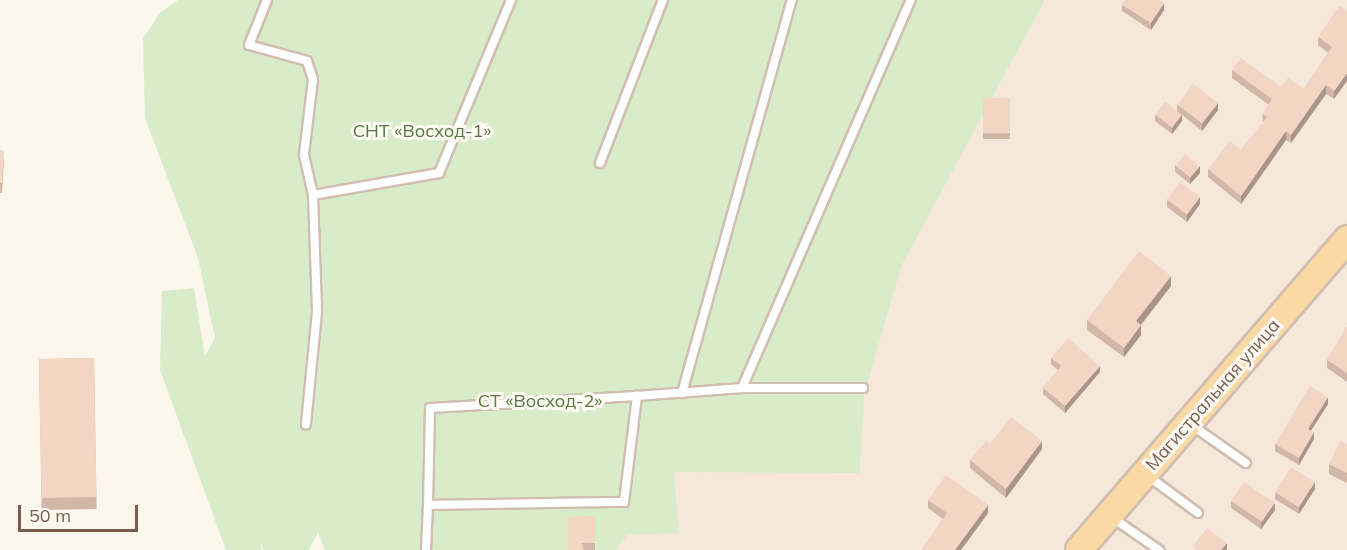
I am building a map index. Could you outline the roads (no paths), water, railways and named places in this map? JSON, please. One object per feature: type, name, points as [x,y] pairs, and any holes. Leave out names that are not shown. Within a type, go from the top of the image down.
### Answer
[{"type":"main road","name":"Магистральная улица","points":[[1079,550],[1190,424],[1347,239]]},
{"type":"lane","points":[[267,0],[249,45],[307,61],[312,79],[304,155],[313,195],[317,312],[306,424]]},
{"type":"lane","points":[[313,195],[439,173],[511,0]]},
{"type":"lane","points":[[600,163],[663,0]]},
{"type":"lane","points":[[682,393],[792,0]]},
{"type":"lane","points":[[742,388],[911,0]]},
{"type":"lane","points":[[426,550],[430,408],[742,388],[863,388]]},
{"type":"lane","points":[[428,505],[624,502],[637,396]]},
{"type":"lane","points":[[1190,424],[1246,463]]},
{"type":"lane","points":[[1145,474],[1198,513]]},
{"type":"lane","points":[[1109,515],[1159,550]]},
{"type":"park label","name":"СНТ «Восход-1»","points":[[422,131]]},
{"type":"park label","name":"СТ «Восход-2»","points":[[540,401]]}]
